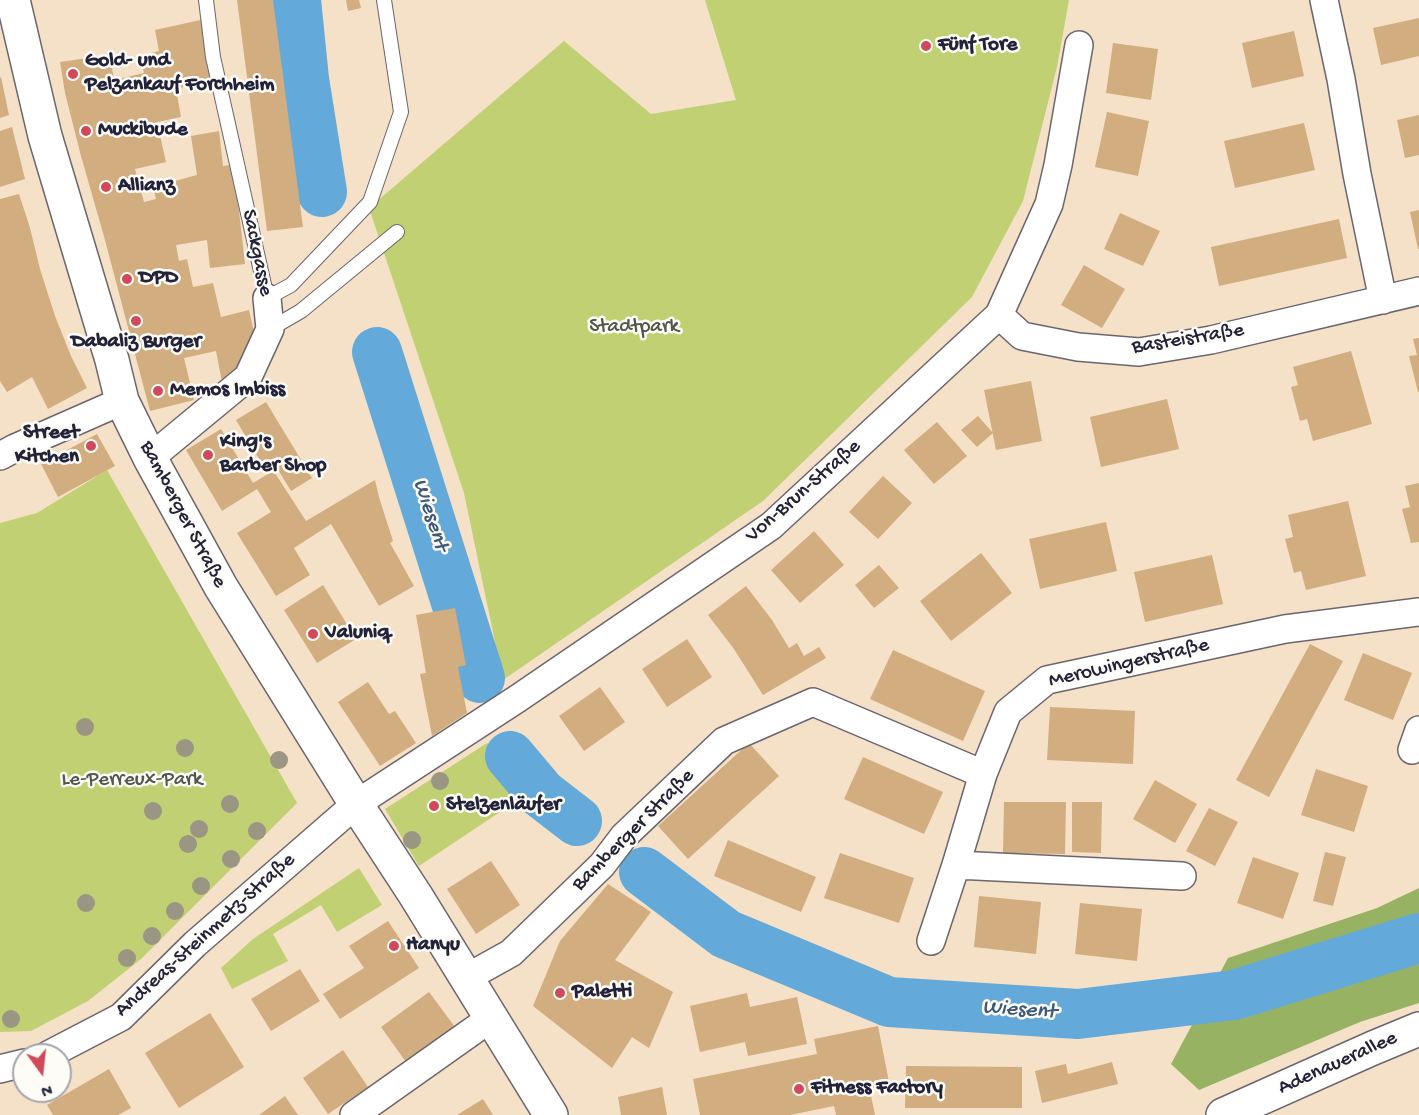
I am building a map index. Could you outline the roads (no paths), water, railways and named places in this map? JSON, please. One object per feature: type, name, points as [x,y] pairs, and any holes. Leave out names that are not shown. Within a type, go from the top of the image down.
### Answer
[{"type":"street","name":"Bamberger Straße","points":[[13,0],[45,136],[112,360],[122,401],[220,587],[416,896],[551,1115]]},
{"type":"street","points":[[1324,0],[1383,300]]},
{"type":"street","name":"Von-Brun-Straße","points":[[356,804],[517,699],[771,526],[999,315],[1049,204],[1079,45]]},
{"type":"street","name":"Basteistraße","points":[[999,315],[1022,336],[1078,347],[1139,352],[1210,340],[1419,291]]},
{"type":"street","name":"Sackgasse","points":[[267,298],[270,329]]},
{"type":"street","points":[[150,458],[248,377],[270,329]]},
{"type":"street","points":[[0,456],[122,401]]},
{"type":"street","name":"Merowingerstraße","points":[[931,941],[983,774],[1008,712],[1047,680],[1285,629],[1419,612]]},
{"type":"street","name":"Bamberger Straße","points":[[466,978],[511,953],[602,865],[624,836],[724,741],[813,702],[983,774]]},
{"type":"street","name":"Andreas-Steinmetz-Straße","points":[[71,1043],[121,1017],[195,944],[356,804]]},
{"type":"street","points":[[956,865],[1182,876]]},
{"type":"street","points":[[354,1115],[491,1018]]},
{"type":"street","name":"Adenauerallee","points":[[1223,1115],[1419,1029]]},
{"type":"lane","name":"Sackgasse","points":[[206,0],[213,57],[267,298]]},
{"type":"lane","points":[[267,298],[291,285],[370,202],[401,112],[384,0]]},
{"type":"lane","points":[[270,329],[301,311],[397,232]]},
{"type":"waterway","name":"Wiesent","points":[[296,0],[304,79],[322,192]]},
{"type":"waterway","name":"Wiesent","points":[[377,352],[480,678]]},
{"type":"waterway","name":"Wiesent","points":[[510,756],[542,794],[577,821]]},
{"type":"waterway","name":"Wiesent","points":[[644,872],[726,934],[889,1002],[1078,1014],[1234,995],[1419,938]]},
{"type":"place","name":"Fünf Tore","points":[[926,46]]},
{"type":"place","name":"Gold- und Pelzankauf Forchheim","points":[[73,74]]},
{"type":"place","name":"Muckibude","points":[[86,131]]},
{"type":"place","name":"Allianz","points":[[106,187]]},
{"type":"place","name":"DPD","points":[[127,279]]},
{"type":"place","name":"Dabaliz Burger","points":[[136,321]]},
{"type":"place","name":"Memos Imbiss","points":[[158,391]]},
{"type":"place","name":"Street Kitchen","points":[[91,446]]},
{"type":"place","name":"King's Barber Shop","points":[[208,455]]},
{"type":"place","name":"Valuniq","points":[[313,634]]},
{"type":"place","name":"Stelzenläufer","points":[[434,806]]},
{"type":"place","name":"Hanyu","points":[[394,946]]},
{"type":"place","name":"Paletti","points":[[560,993]]},
{"type":"place","name":"Fitness Factory","points":[[799,1089]]},
{"type":"park label","name":"Stadtpark","points":[[634,328]]},
{"type":"park label","name":"Le-Perreux-Park","points":[[132,781]]}]
